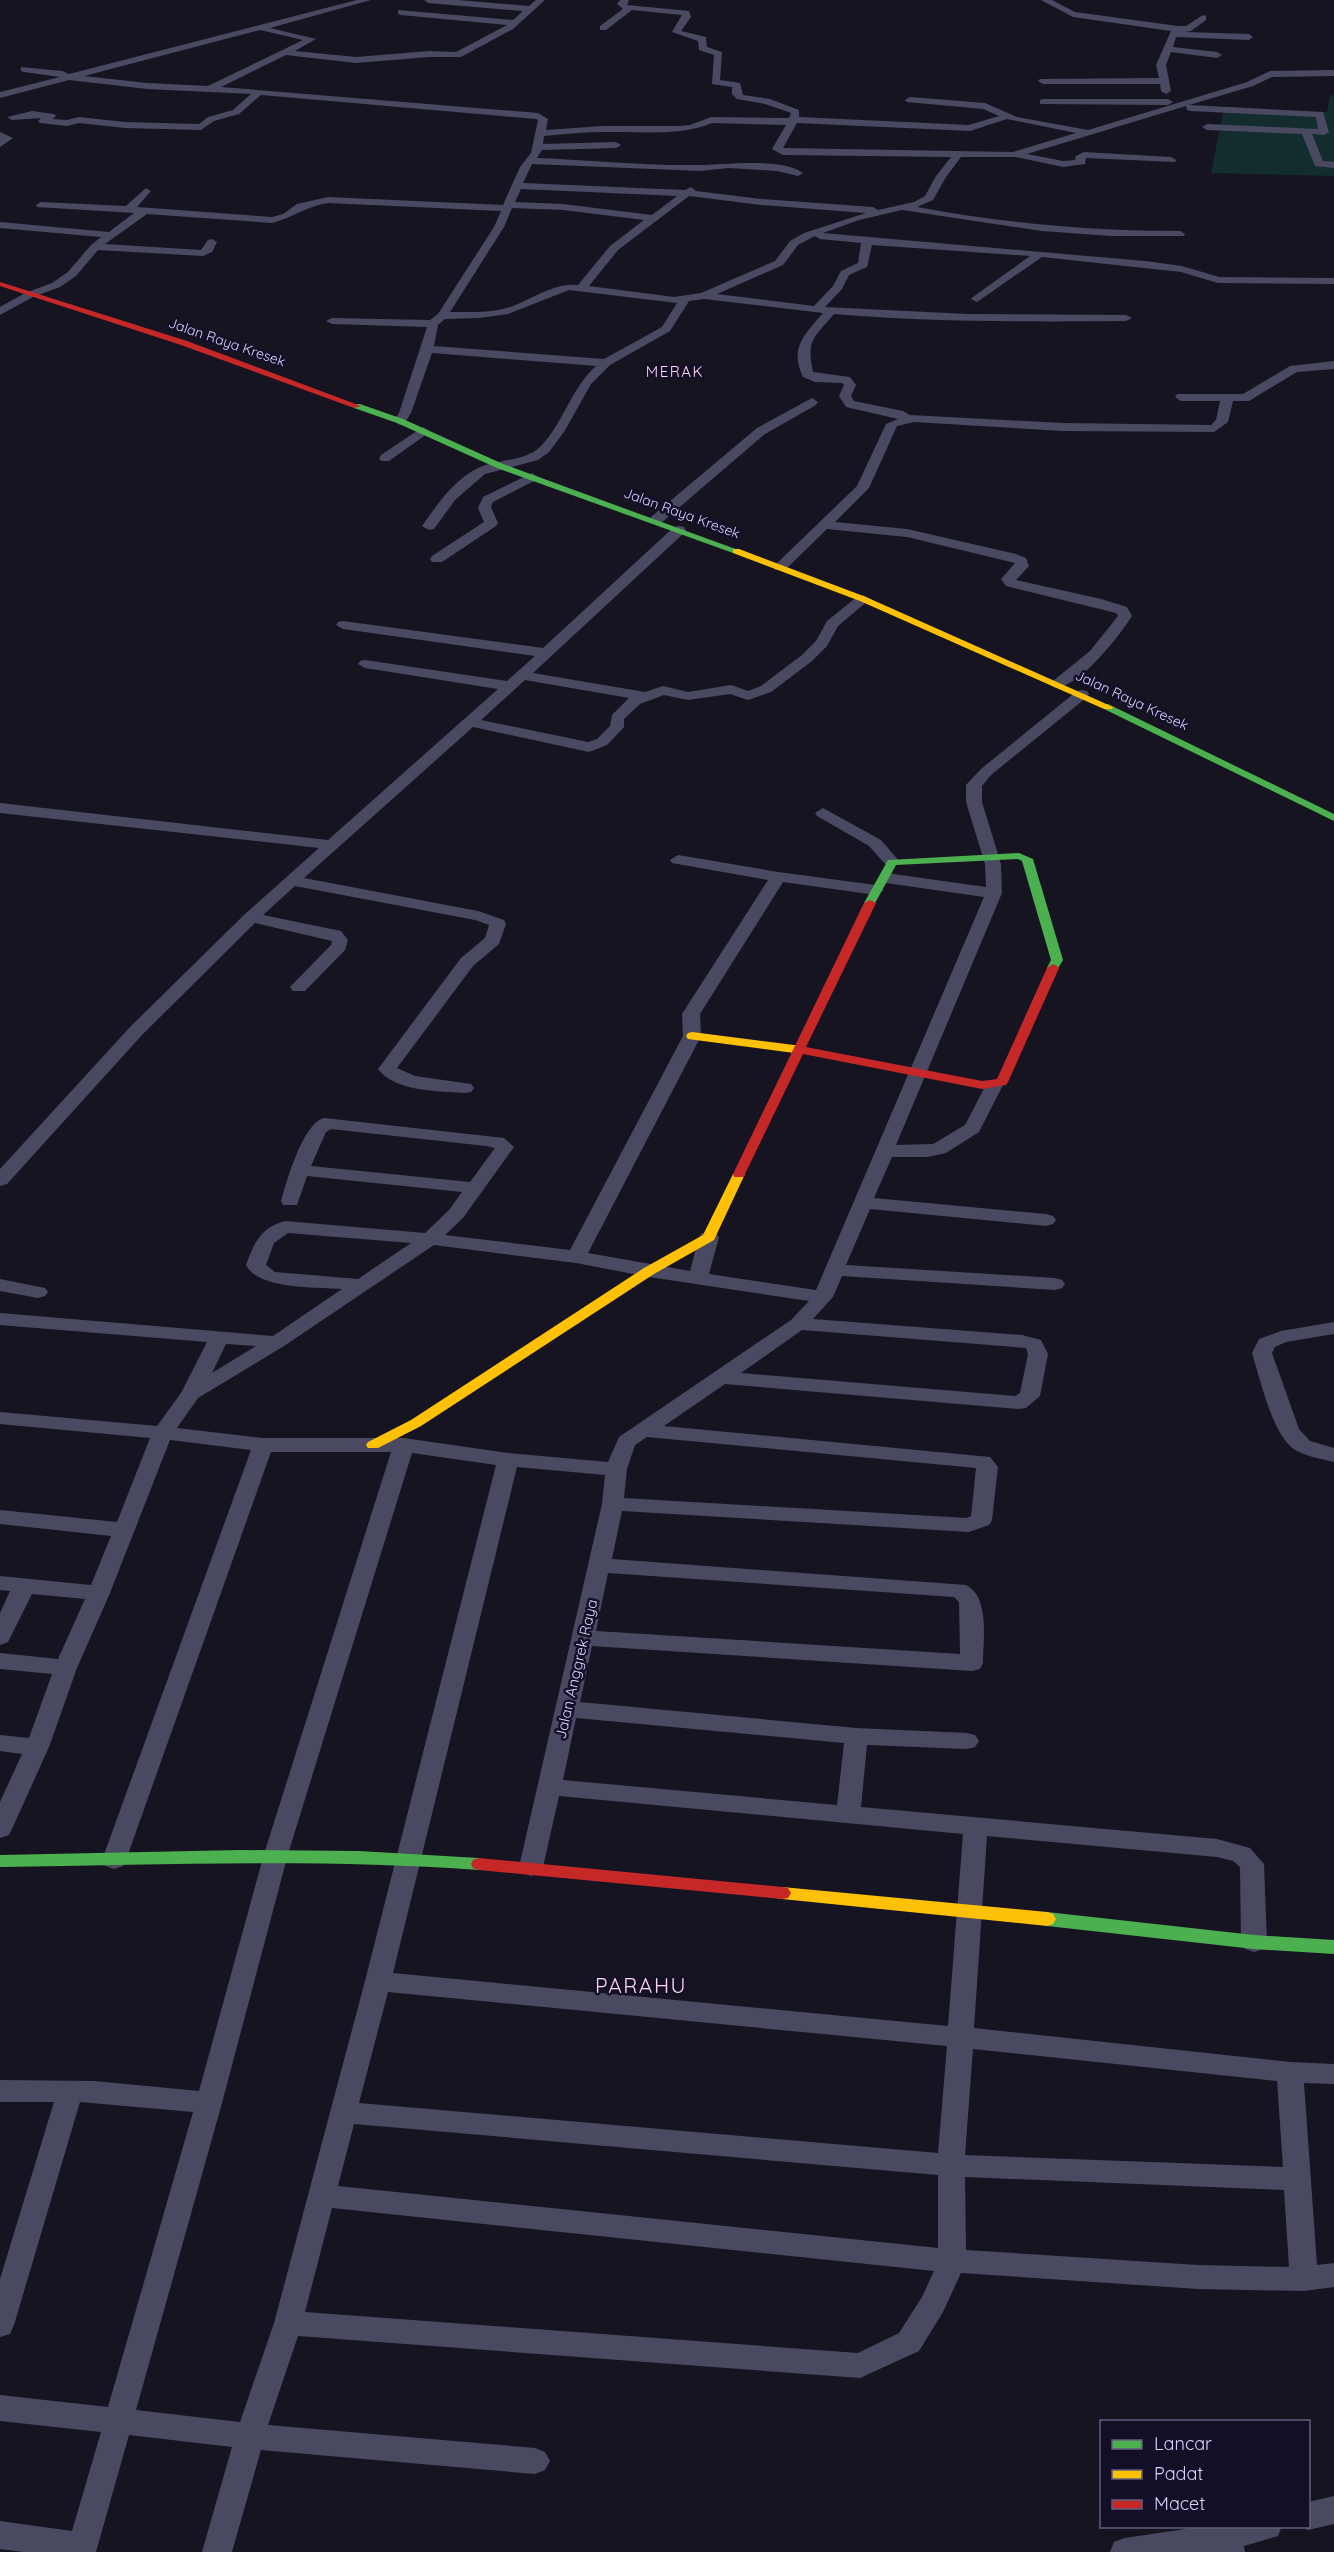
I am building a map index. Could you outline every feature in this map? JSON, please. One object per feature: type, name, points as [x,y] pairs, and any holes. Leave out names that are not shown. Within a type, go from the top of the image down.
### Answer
[{"type":"street","points":[[0,94],[14,86],[69,76],[367,0]]},
{"type":"street","points":[[428,0],[530,9]]},
{"type":"street","points":[[283,52],[356,60],[429,54],[458,55],[510,27],[541,0]]},
{"type":"street","points":[[1045,0],[1060,10],[1073,14],[1175,32],[1249,37]]},
{"type":"street","points":[[603,28],[628,4],[686,13],[687,17],[676,33],[703,39],[702,48],[719,54],[715,82],[737,85],[737,94],[740,97],[768,101],[796,112],[777,148],[777,168]]},
{"type":"street","points":[[401,12],[514,23]]},
{"type":"street","points":[[1175,32],[1188,29],[1203,18]]},
{"type":"street","points":[[208,90],[312,39],[256,28]]},
{"type":"street","points":[[1169,107],[1161,65],[1175,32]]},
{"type":"street","points":[[1167,49],[1217,55]]},
{"type":"street","points":[[24,69],[54,67],[69,76],[147,86],[538,116],[543,119],[537,147],[499,227],[438,320],[400,421]]},
{"type":"street","points":[[1014,155],[1250,84],[1270,74],[1334,73]]},
{"type":"street","points":[[1043,81],[1164,81]]},
{"type":"street","points":[[130,94],[147,86]]},
{"type":"street","points":[[0,116],[32,114],[51,116],[43,121],[68,123],[79,120],[125,126],[196,128],[204,126],[211,118],[236,112],[258,93]]},
{"type":"street","points":[[910,100],[985,106],[1039,125],[1091,133]]},
{"type":"street","points":[[1043,102],[1320,114],[1324,132],[1207,127]]},
{"type":"street","points":[[332,321],[438,320],[503,313],[520,308],[553,290],[582,287],[684,300],[703,296],[779,263],[794,243],[808,236],[883,211],[905,208],[929,198],[941,176],[958,155],[981,141],[1008,116]]},
{"type":"street","points":[[0,123],[12,117]]},
{"type":"street","points":[[541,133],[603,129],[680,129],[692,128],[711,120],[792,121],[981,141],[1014,155],[1064,164],[1081,162],[1080,158],[1084,155],[1171,160]]},
{"type":"street","points":[[1306,131],[1319,164],[1334,165]]},
{"type":"street","points":[[0,135],[8,138],[0,144]]},
{"type":"street","points":[[537,147],[616,145]]},
{"type":"street","points":[[778,151],[958,155]]},
{"type":"street","points":[[530,161],[602,165],[700,180],[761,202],[883,211]]},
{"type":"street","points":[[582,287],[614,248],[700,180],[729,165],[777,168],[798,173]]},
{"type":"street","points":[[517,186],[700,180]]},
{"type":"street","points":[[127,211],[146,191]]},
{"type":"street","points":[[41,205],[223,214],[272,220],[288,216],[301,206],[327,200],[563,207],[653,218]]},
{"type":"street","points":[[905,208],[1022,238],[1040,254],[1182,269],[1218,280],[1334,282]]},
{"type":"street","points":[[0,312],[29,295],[64,280],[95,247],[144,211]]},
{"type":"street","points":[[0,225],[109,236]]},
{"type":"street","points":[[808,236],[917,246],[1022,238],[1180,234]]},
{"type":"street","points":[[816,310],[838,287],[845,273],[862,265],[867,240]]},
{"type":"street","points":[[95,247],[203,253],[208,250],[212,242]]},
{"type":"street","points":[[977,299],[1040,254]]},
{"type":"street","name":"Jalan Raya Kresek","points":[[0,284],[184,343],[400,421],[500,466],[656,520],[863,599],[1082,694],[1334,818]]},
{"type":"street","points":[[703,296],[830,312],[936,318],[1126,318]]},
{"type":"street","points":[[429,526],[443,504],[481,471],[534,457],[545,449],[558,432],[586,382],[606,363],[639,342],[666,329],[684,300]]},
{"type":"street","points":[[830,312],[805,342],[803,348],[807,374],[815,378],[846,380],[850,385],[845,396],[850,404],[899,414],[907,419]]},
{"type":"street","points":[[427,349],[606,363]]},
{"type":"street","points":[[1181,397],[1227,399],[1251,396],[1294,369],[1334,364]]},
{"type":"street","points":[[780,567],[863,488],[892,424],[907,419],[1063,427],[1214,428],[1222,422],[1227,399]]},
{"type":"street","points":[[656,520],[761,431],[812,402]]},
{"type":"street","points":[[385,458],[423,431]]},
{"type":"street","points":[[437,559],[491,523],[488,512],[483,508],[488,500],[532,477]]},
{"type":"street","points":[[824,525],[907,533],[1011,557],[1021,561],[1022,566],[1008,579],[1011,584],[1101,603],[1122,610],[1125,616],[1111,639],[1089,661],[1058,684]]},
{"type":"street","points":[[0,1180],[136,1031],[251,917],[470,722],[679,530]]},
{"type":"street","points":[[470,722],[590,747],[602,742],[617,727],[617,718],[635,701],[666,690],[688,696],[731,689],[739,694],[757,694],[807,658],[822,643],[832,624],[863,599]]},
{"type":"street","points":[[343,625],[546,653]]},
{"type":"street","points":[[365,664],[646,697]]},
{"type":"street","points":[[678,860],[778,878],[994,893],[993,864],[974,802],[974,785],[986,772],[1082,694]]},
{"type":"street","points":[[0,808],[331,845]]},
{"type":"street","points":[[823,813],[875,843],[892,862]]},
{"type":"street","points":[[692,1036],[799,1050],[994,1085],[1002,1082],[1057,960],[1027,859],[1019,856],[892,862]]},
{"type":"street","points":[[698,1278],[709,1237],[892,862]]},
{"type":"street","points":[[576,1257],[692,1036],[691,1014],[778,878]]},
{"type":"street","points":[[292,880],[478,916],[496,922],[497,929],[493,940],[467,962],[387,1069],[396,1076],[410,1081],[465,1088]]},
{"type":"street","name":"Jalan Anggrek Raya","points":[[531,1867],[613,1504],[616,1470],[626,1442],[798,1324],[823,1297],[994,893]]},
{"type":"street","points":[[251,917],[335,935],[340,940],[339,946],[299,987]]},
{"type":"street","points":[[886,1151],[939,1149],[974,1128],[994,1085]]},
{"type":"street","points":[[191,1394],[277,1342],[430,1239],[456,1214],[505,1147],[498,1142],[324,1123],[324,1126],[318,1129],[300,1170],[290,1201]]},
{"type":"street","points":[[300,1170],[476,1188]]},
{"type":"street","points":[[864,1203],[1046,1220]]},
{"type":"street","points":[[362,1285],[271,1277],[259,1271],[256,1265],[264,1242],[272,1232],[285,1227],[430,1239],[576,1257],[823,1297]]},
{"type":"street","points":[[374,1445],[416,1423],[649,1270],[709,1237]]},
{"type":"street","points":[[836,1270],[1055,1284]]},
{"type":"street","points":[[0,1285],[38,1292]]},
{"type":"street","points":[[0,1319],[277,1342]]},
{"type":"street","points":[[719,1377],[1019,1403],[1030,1396],[1038,1353],[1034,1344],[1022,1341],[798,1324]]},
{"type":"street","points":[[1334,1328],[1281,1337],[1266,1343],[1262,1353],[1280,1408],[1297,1441],[1303,1446],[1334,1455]]},
{"type":"street","points":[[1,1824],[38,1747],[66,1668],[99,1593],[163,1433],[191,1394],[219,1338]]},
{"type":"street","points":[[0,1418],[263,1445],[404,1445],[508,1460],[616,1470]]},
{"type":"street","points":[[613,1504],[969,1525],[981,1520],[987,1467],[982,1462],[641,1430]]},
{"type":"street","points":[[114,1860],[263,1445]]},
{"type":"street","points":[[0,2535],[81,2549],[209,2103],[276,1854],[404,1445]]},
{"type":"street","points":[[217,2552],[250,2436],[288,2323],[378,1981],[508,1460]]},
{"type":"street","points":[[0,1517],[124,1530]]},
{"type":"street","points":[[582,1638],[972,1663],[970,1602],[966,1594],[958,1590],[599,1565]]},
{"type":"street","points":[[0,1583],[99,1593]]},
{"type":"street","points":[[0,1637],[24,1586]]},
{"type":"street","points":[[0,1661],[66,1668]]},
{"type":"street","points":[[566,1709],[856,1736],[967,1741]]},
{"type":"street","points":[[848,1815],[856,1736]]},
{"type":"street","points":[[0,1743],[38,1747]]},
{"type":"street","points":[[549,1787],[1216,1848],[1241,1854],[1252,1864],[1254,1942]]},
{"type":"street","points":[[288,2323],[860,2366],[909,2342],[933,2304],[952,2261],[951,2165],[976,1825]]},
{"type":"street","points":[[0,1861],[114,1860],[276,1854],[408,1857],[971,1911],[1254,1942],[1334,1947]]},
{"type":"street","points":[[378,1981],[960,2037],[1290,2072],[1334,2074]]},
{"type":"street","points":[[1290,2072],[1304,2279]]},
{"type":"street","points":[[0,2091],[94,2092],[209,2103]]},
{"type":"street","points":[[0,2325],[66,2109],[68,2092]]},
{"type":"street","points":[[342,2112],[951,2165],[1296,2179]]},
{"type":"street","points":[[321,2196],[952,2261],[1198,2277],[1304,2279],[1334,2275]]},
{"type":"street","points":[[0,2408],[250,2436],[535,2461]]},
{"type":"street","points":[[1310,2516],[1334,2510]]},
{"type":"street","points":[[1125,2552],[1228,2544],[1264,2528]]},
{"type":"green space","points":[[1334,95],[1334,176],[1211,173],[1223,112],[1327,112],[1330,96]]},
{"type":"traffic: fast","points":[[357,406],[400,421],[500,466],[736,551]]},
{"type":"traffic: fast","points":[[1108,707],[1334,818]]},
{"type":"traffic: fast","points":[[870,903],[892,862],[1019,856],[1027,859],[1057,960],[1053,968]]},
{"type":"traffic: fast","points":[[0,1861],[299,1856],[479,1864]]},
{"type":"traffic: fast","points":[[1047,1919],[1254,1942],[1334,1947]]},
{"type":"traffic: slow","points":[[736,551],[863,599],[1108,707]]},
{"type":"traffic: slow","points":[[692,1036],[802,1050]]},
{"type":"traffic: slow","points":[[373,1445],[416,1423],[649,1271],[709,1237],[739,1174]]},
{"type":"traffic: slow","points":[[782,1893],[1047,1919]]},
{"type":"traffic: jam","points":[[0,284],[184,343],[357,406]]},
{"type":"traffic: jam","points":[[739,1174],[870,903]]},
{"type":"traffic: jam","points":[[802,1050],[982,1085],[1002,1082],[1053,968]]},
{"type":"traffic: jam","points":[[479,1864],[782,1893]]},
{"type":"district","name":"MERAK","points":[[675,371]]},
{"type":"district","name":"PARAHU","points":[[641,1985]]}]
